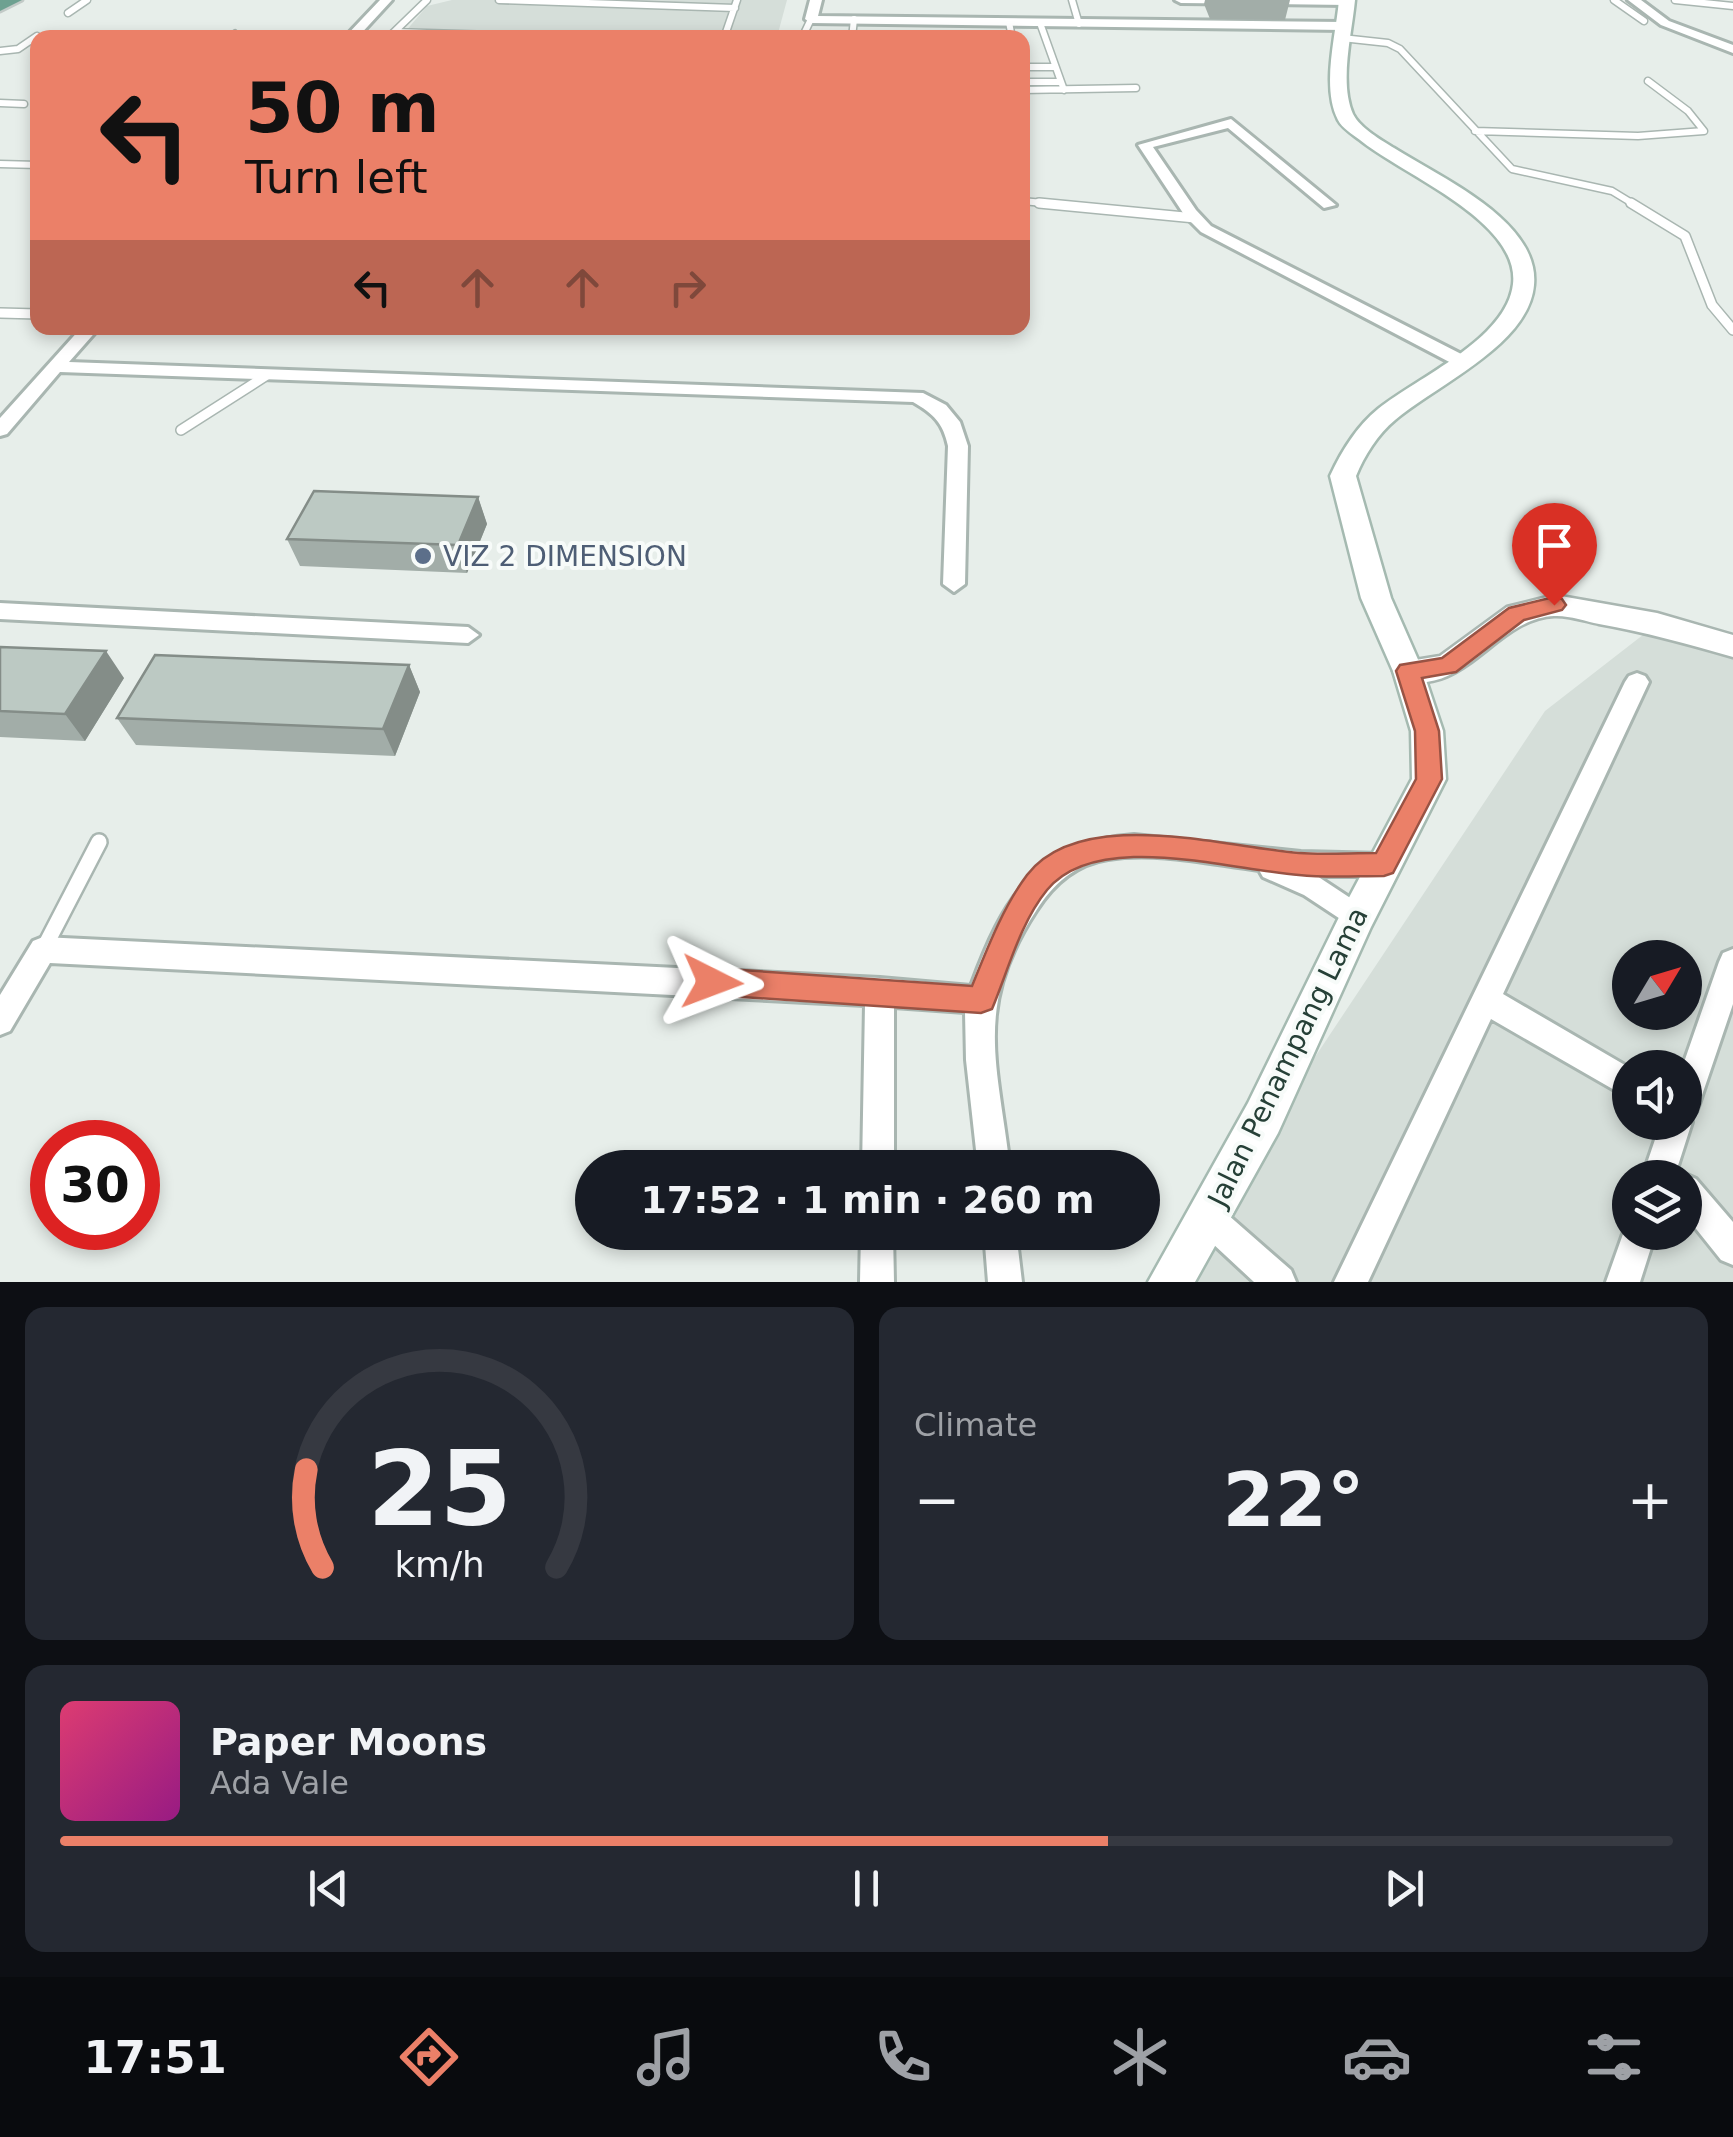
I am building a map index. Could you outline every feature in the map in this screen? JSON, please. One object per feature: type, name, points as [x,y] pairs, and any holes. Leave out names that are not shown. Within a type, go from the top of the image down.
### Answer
[{"type":"main road","points":[[0,6],[14,0]]},
{"type":"main road","name":"Jalan Penampang Lama","points":[[1170,1282],[1263,1118],[1357,918],[1429,779],[1427,731],[1408,671],[1376,598],[1343,476],[1352,455],[1384,416],[1463,362],[1495,335],[1522,302],[1525,271],[1511,238],[1478,208],[1378,146],[1347,121],[1340,101],[1347,1]]},
{"type":"main road","points":[[1408,671],[1448,666],[1517,614],[1554,605],[1658,624],[1733,646]]},
{"type":"street","points":[[358,30],[386,0]]},
{"type":"street","points":[[816,0],[811,18],[1343,32]]},
{"type":"street","points":[[1183,0],[1347,1]]},
{"type":"street","points":[[1634,0],[1665,23],[1733,49]]},
{"type":"street","points":[[1329,205],[1238,127],[1221,123],[1146,145],[1194,218],[1206,229],[1463,362]]},
{"type":"street","points":[[0,430],[84,335]]},
{"type":"street","points":[[56,367],[917,397],[940,409],[953,426],[958,446],[954,584]]},
{"type":"street","points":[[0,612],[468,634]]},
{"type":"street","points":[[1352,1282],[1638,682]]},
{"type":"street","points":[[992,1150],[981,1041],[981,1000],[1000,950],[1037,882],[1068,858],[1108,847],[1162,847],[1255,861],[1353,868],[1384,865]]},
{"type":"street","points":[[1255,861],[1313,887],[1357,918]]},
{"type":"street","points":[[0,1021],[44,950],[981,1000]]},
{"type":"street","points":[[1702,1059],[1728,995],[1733,962]]},
{"type":"street","points":[[878,1150],[880,992]]},
{"type":"street","points":[[1486,1000],[1612,1074]]},
{"type":"street","points":[[1702,1211],[1733,1248]]},
{"type":"street","points":[[1208,1218],[1280,1282]]},
{"type":"street","points":[[877,1250],[877,1282]]},
{"type":"street","points":[[1623,1282],[1634,1250]]},
{"type":"lane","points":[[68,12],[86,0]]},
{"type":"lane","points":[[397,30],[426,0]]},
{"type":"lane","points":[[500,0],[736,4],[727,30]]},
{"type":"lane","points":[[1072,0],[1079,24]]},
{"type":"lane","points":[[1614,0],[1644,21]]},
{"type":"lane","points":[[1675,0],[1733,6]]},
{"type":"lane","points":[[806,30],[811,18]]},
{"type":"lane","points":[[853,30],[854,19]]},
{"type":"lane","points":[[1009,22],[1010,30]]},
{"type":"lane","points":[[1040,23],[1064,90]]},
{"type":"lane","points":[[1343,32],[1400,50],[1512,169],[1612,191],[1685,236],[1712,306],[1733,330]]},
{"type":"lane","points":[[0,51],[18,49],[30,41]]},
{"type":"lane","points":[[1030,67],[1053,67]]},
{"type":"lane","points":[[1475,131],[1638,136],[1704,131],[1688,111],[1648,81]]},
{"type":"lane","points":[[1030,82],[1060,82]]},
{"type":"lane","points":[[1030,90],[1136,88]]},
{"type":"lane","points":[[0,104],[24,104]]},
{"type":"lane","points":[[0,164],[30,165]]},
{"type":"lane","points":[[1030,202],[1194,218]]},
{"type":"lane","points":[[0,313],[30,314]]},
{"type":"lane","points":[[181,430],[267,375]]},
{"type":"lane","points":[[44,950],[99,842]]},
{"type":"shaded area","points":[[452,0],[787,0],[779,30],[407,30],[427,6]]},
{"type":"shaded area","points":[[1657,624],[1733,644],[1733,1282],[1173,1282],[1208,1218],[1545,711]]},
{"type":"building","points":[[314,491],[478,497],[458,545],[287,539]]},
{"type":"building","points":[[0,647],[106,651],[65,714],[0,711]]},
{"type":"building","points":[[155,655],[409,665],[383,729],[117,718]]},
{"type":"place","name":"VIZ 2 DIMENSION","points":[[423,556]]},
{"type":"route","points":[[712,982],[981,1000],[1000,950],[1037,882],[1068,858],[1108,847],[1162,847],[1255,861],[1353,868],[1384,865],[1429,779],[1427,731],[1408,671],[1448,666],[1517,614],[1554,605]]}]
